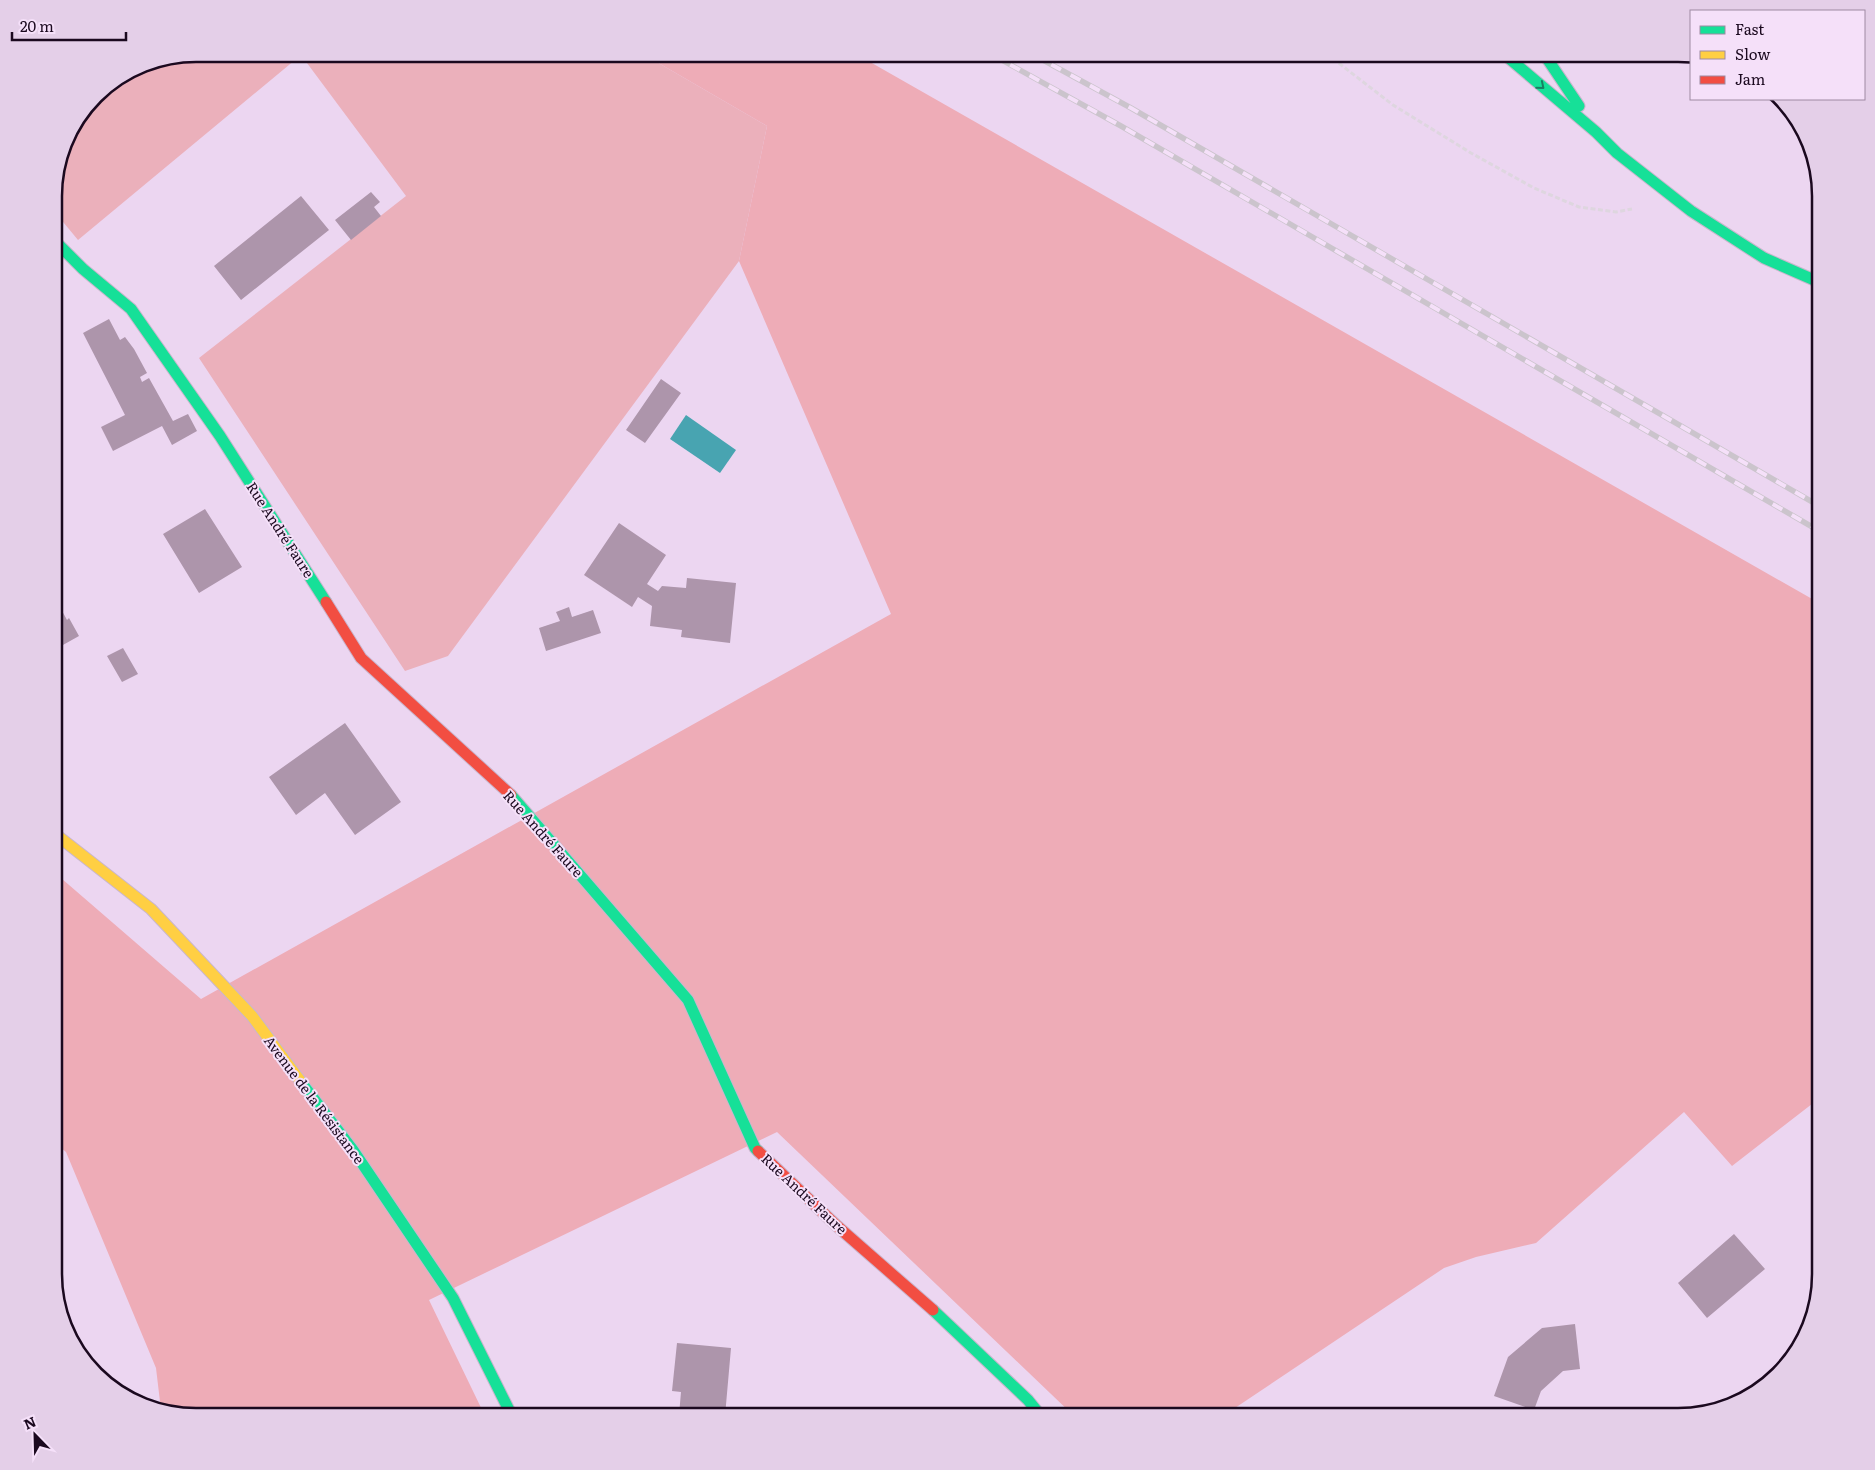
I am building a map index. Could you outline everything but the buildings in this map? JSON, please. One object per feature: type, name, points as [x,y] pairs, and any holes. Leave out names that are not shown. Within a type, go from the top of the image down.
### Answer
[{"type":"street","points":[[1515,63],[1618,153],[1691,211],[1764,258],[1812,279]]},
{"type":"street","points":[[1550,63],[1596,132]]},
{"type":"street","name":"Rue André Faure","points":[[63,249],[83,269],[131,309],[220,436],[361,658],[517,801],[688,1000],[755,1148],[837,1226],[943,1319],[1034,1408]]},
{"type":"street","name":"Avenue de la Résistance","points":[[63,840],[151,909],[252,1016],[353,1150],[453,1298],[508,1408]]},
{"type":"path","points":[[1339,63],[1393,105],[1471,153],[1534,188],[1579,207],[1616,212],[1633,209]]},
{"type":"shaded area","points":[[188,63],[291,63],[78,240],[63,222],[63,188],[67,162],[85,122],[96,108],[115,90],[138,76],[171,65]]},
{"type":"shaded area","points":[[307,63],[658,63],[767,126],[739,261],[448,656],[405,671],[199,358],[406,196]]},
{"type":"shaded area","points":[[658,63],[872,63],[1812,599],[1812,1104],[1732,1166],[1684,1112],[1536,1243],[1476,1257],[1444,1268],[1235,1408],[1066,1408],[777,1132],[429,1300],[481,1408],[197,1408],[160,1402],[156,1368],[66,1152],[63,1150],[63,880],[201,999],[891,614],[739,261],[767,126]]},
{"type":"water","points":[[686,415],[736,450],[720,473],[670,439]]},
{"type":"railway","points":[[1007,63],[1121,126],[1812,527]]},
{"type":"railway","points":[[1048,63],[1131,108],[1812,502]]},
{"type":"traffic: fast","points":[[1515,63],[1596,132],[1617,153],[1691,211],[1764,258],[1812,279]]},
{"type":"traffic: fast","points":[[1550,63],[1579,106]]},
{"type":"traffic: fast","points":[[63,249],[83,269],[131,309],[220,436],[326,602]]},
{"type":"traffic: fast","points":[[511,795],[688,1000],[758,1151]]},
{"type":"traffic: fast","points":[[301,1082],[353,1150],[453,1298],[508,1408]]},
{"type":"traffic: fast","points":[[933,1310],[1034,1408]]},
{"type":"traffic: slow","points":[[63,840],[151,909],[252,1016],[301,1082]]},
{"type":"traffic: jam","points":[[326,602],[361,658],[511,795]]},
{"type":"traffic: jam","points":[[758,1151],[837,1226],[933,1310]]}]
